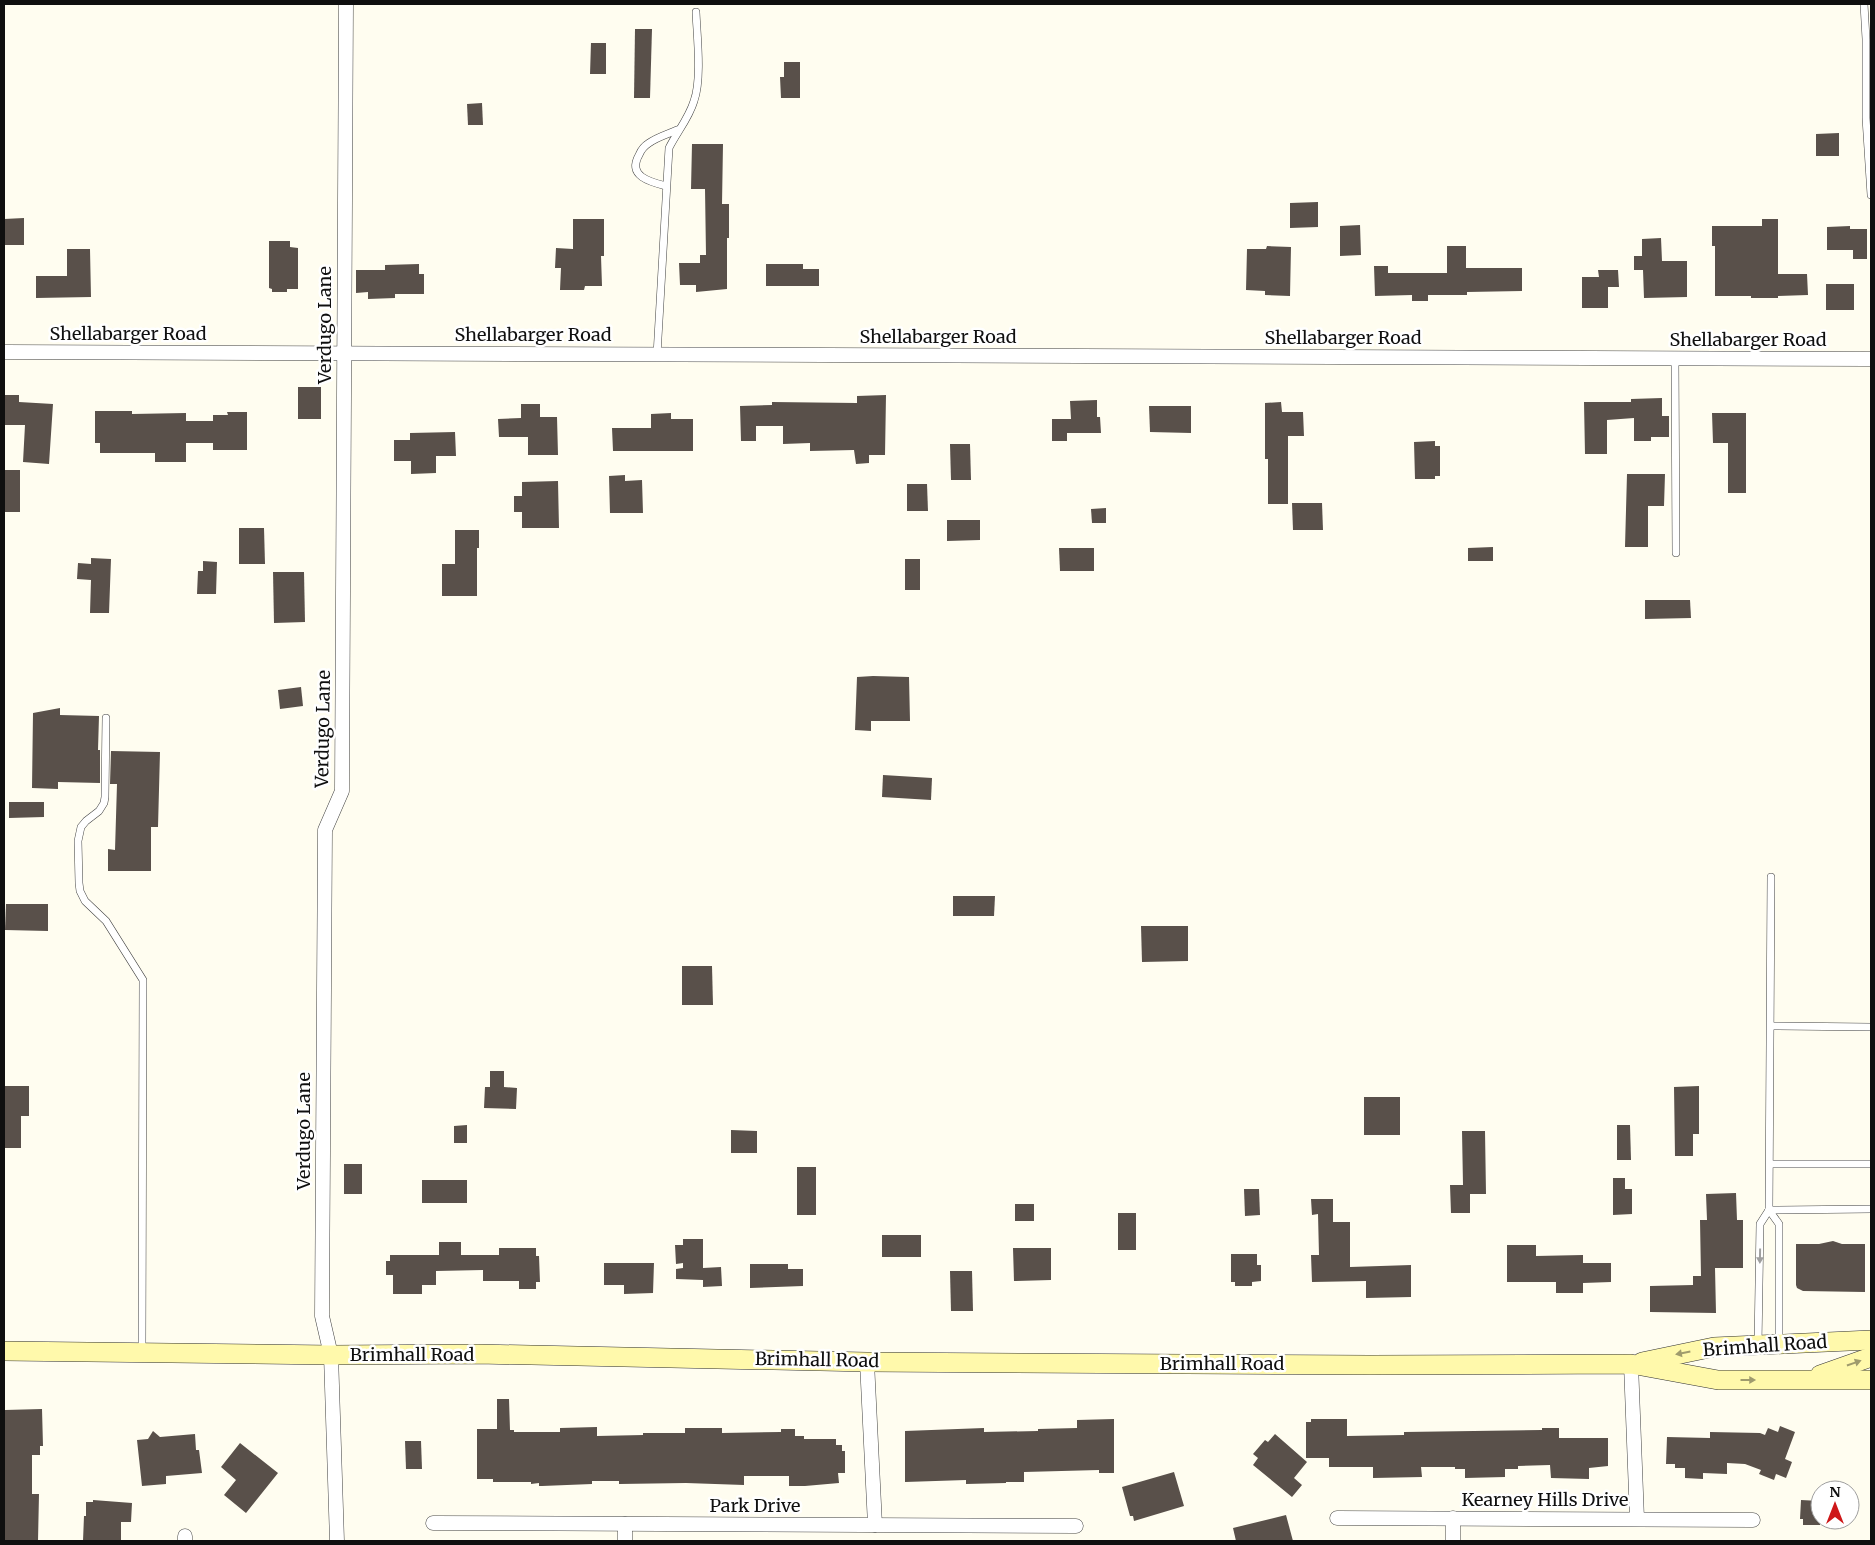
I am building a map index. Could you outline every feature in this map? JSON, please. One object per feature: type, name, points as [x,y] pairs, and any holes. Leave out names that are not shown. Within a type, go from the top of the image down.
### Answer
[{"type":"street","name":"Verdugo Lane","points":[[337,1541],[331,1355],[322,1316],[325,830],[342,791],[346,4]]},
{"type":"street","name":"Shellabarger Road","points":[[4,352],[1871,359]]},
{"type":"street","name":"Brimhall Road","points":[[1631,1364],[1714,1347],[1871,1340]]},
{"type":"street","name":"Brimhall Road","points":[[4,1351],[331,1355],[478,1354],[867,1362],[1631,1364],[1718,1380],[1871,1380]]},
{"type":"street","points":[[1804,1380],[1871,1358]]},
{"type":"street","points":[[867,1362],[875,1525]]},
{"type":"street","points":[[1631,1364],[1637,1519]]},
{"type":"street","name":"Kearney Hills Drive","points":[[1337,1518],[1753,1520]]},
{"type":"street","points":[[1453,1518],[1453,1541]]},
{"type":"street","name":"Park Drive","points":[[433,1523],[1076,1526]]},
{"type":"street","points":[[625,1524],[625,1541]]},
{"type":"lane","points":[[1864,4],[1866,118],[1871,195]]},
{"type":"lane","points":[[657,355],[669,148],[688,116],[695,98],[698,76],[696,12]]},
{"type":"lane","points":[[666,186],[650,182],[642,177],[637,172],[636,161],[648,143],[678,130]]},
{"type":"lane","points":[[1675,358],[1676,553]]},
{"type":"lane","points":[[106,718],[105,797],[99,811],[86,820],[81,827],[78,841],[79,883],[80,892],[85,901],[106,922],[143,980],[142,1352]]},
{"type":"lane","points":[[1758,1345],[1760,1224],[1769,1210],[1771,1164],[1771,877]]},
{"type":"lane","points":[[1771,1026],[1871,1027]]},
{"type":"lane","points":[[1771,1164],[1871,1164]]},
{"type":"lane","points":[[1769,1210],[1871,1210]]},
{"type":"lane","points":[[1769,1210],[1779,1224],[1779,1344]]},
{"type":"building","points":[[635,29],[652,29],[650,98],[634,98]]},
{"type":"building","points":[[591,43],[606,43],[606,74],[590,74]]},
{"type":"building","points":[[784,62],[800,62],[800,98],[781,98],[780,77],[784,77]]},
{"type":"building","points":[[482,103],[483,125],[468,125],[467,104]]},
{"type":"building","points":[[1839,133],[1839,156],[1816,156],[1816,134]]},
{"type":"building","points":[[692,144],[723,144],[722,204],[729,204],[727,289],[696,292],[696,285],[680,285],[679,263],[700,263],[700,255],[706,255],[705,189],[691,189]]},
{"type":"building","points":[[1318,202],[1318,227],[1290,228],[1290,203]]},
{"type":"building","points":[[24,218],[24,245],[4,245],[4,219]]},
{"type":"building","points":[[573,219],[604,219],[604,256],[601,256],[602,286],[585,286],[584,290],[560,290],[561,268],[555,268],[556,248],[573,249]]},
{"type":"building","points":[[1762,219],[1778,219],[1778,274],[1807,274],[1808,295],[1778,296],[1778,298],[1715,296],[1715,246],[1712,246],[1712,226],[1762,226]]},
{"type":"building","points":[[1360,225],[1361,255],[1340,256],[1340,226]]},
{"type":"building","points":[[1850,226],[1850,229],[1867,229],[1867,259],[1853,259],[1853,250],[1827,250],[1827,227]]},
{"type":"building","points":[[1661,238],[1662,261],[1687,261],[1687,297],[1644,298],[1643,270],[1634,270],[1634,256],[1642,256],[1642,239]]},
{"type":"building","points":[[269,241],[290,241],[290,247],[298,248],[298,289],[287,289],[287,292],[272,292],[272,289],[269,288]]},
{"type":"building","points":[[1267,246],[1291,247],[1290,296],[1265,295],[1265,291],[1246,290],[1247,249],[1266,249]]},
{"type":"building","points":[[1447,246],[1466,246],[1466,268],[1522,268],[1522,291],[1467,292],[1467,295],[1428,295],[1428,301],[1412,301],[1412,295],[1375,296],[1374,266],[1388,266],[1388,273],[1447,273]]},
{"type":"building","points":[[67,249],[90,249],[91,297],[36,298],[36,276],[67,276]]},
{"type":"building","points":[[419,264],[419,274],[424,274],[424,294],[395,294],[395,298],[368,299],[368,292],[356,293],[356,270],[385,270],[385,265]]},
{"type":"building","points":[[766,264],[803,264],[803,269],[819,269],[819,286],[766,286]]},
{"type":"building","points":[[1598,270],[1618,270],[1619,287],[1608,287],[1608,308],[1582,308],[1582,277],[1599,277]]},
{"type":"building","points":[[1826,284],[1854,284],[1854,310],[1826,310]]},
{"type":"building","points":[[298,387],[321,387],[321,419],[298,419]]},
{"type":"building","points":[[4,395],[19,395],[19,402],[53,404],[49,464],[23,462],[25,425],[4,425]]},
{"type":"building","points":[[886,395],[885,455],[869,455],[869,463],[856,464],[854,450],[810,451],[810,443],[783,444],[783,426],[756,426],[756,441],[741,441],[740,406],[772,405],[772,402],[857,403],[857,396]]},
{"type":"building","points":[[1662,398],[1662,416],[1669,416],[1669,437],[1651,437],[1651,441],[1634,441],[1634,418],[1607,420],[1607,454],[1585,454],[1584,402],[1631,402],[1631,399]]},
{"type":"building","points":[[1097,400],[1097,417],[1100,417],[1101,433],[1067,433],[1067,441],[1052,441],[1052,419],[1071,419],[1070,401]]},
{"type":"building","points":[[1281,402],[1282,412],[1303,412],[1304,436],[1288,436],[1288,504],[1268,504],[1268,459],[1265,459],[1265,403]]},
{"type":"building","points":[[521,404],[540,404],[540,417],[557,417],[558,455],[528,455],[528,437],[499,437],[498,419],[521,418]]},
{"type":"building","points":[[1149,406],[1191,406],[1191,433],[1150,432]]},
{"type":"building","points":[[95,411],[132,411],[132,414],[186,413],[186,421],[213,421],[213,415],[228,415],[227,412],[247,412],[247,450],[213,450],[213,443],[186,443],[186,462],[155,462],[155,453],[100,453],[100,443],[95,443]]},
{"type":"building","points":[[671,413],[671,419],[693,419],[693,451],[613,451],[612,428],[651,428],[651,414]]},
{"type":"building","points":[[1712,413],[1746,413],[1746,493],[1728,493],[1728,443],[1713,443]]},
{"type":"building","points":[[455,432],[456,456],[436,456],[436,473],[411,474],[411,461],[394,461],[394,440],[410,440],[410,433]]},
{"type":"building","points":[[1435,441],[1435,446],[1440,446],[1440,476],[1435,476],[1435,479],[1415,479],[1414,442]]},
{"type":"building","points":[[950,444],[970,444],[971,480],[951,480]]},
{"type":"building","points":[[4,470],[20,470],[20,512],[4,512]]},
{"type":"building","points":[[1627,474],[1665,474],[1664,506],[1648,506],[1648,547],[1625,547]]},
{"type":"building","points":[[625,475],[625,481],[642,480],[643,513],[610,513],[609,476]]},
{"type":"building","points":[[558,481],[559,528],[522,528],[522,512],[514,512],[514,496],[522,496],[522,482]]},
{"type":"building","points":[[907,484],[927,484],[928,511],[907,511]]},
{"type":"building","points":[[1292,503],[1322,503],[1323,530],[1293,530]]},
{"type":"building","points":[[1106,508],[1106,523],[1092,523],[1091,509]]},
{"type":"building","points":[[947,520],[980,520],[980,540],[947,541]]},
{"type":"building","points":[[239,528],[264,528],[265,564],[239,564]]},
{"type":"building","points":[[455,530],[479,530],[477,596],[442,596],[442,564],[455,564]]},
{"type":"building","points":[[1493,547],[1493,561],[1468,561],[1468,548]]},
{"type":"building","points":[[1059,548],[1094,548],[1094,571],[1060,571]]},
{"type":"building","points":[[91,558],[111,559],[109,613],[90,613],[91,580],[77,579],[78,563],[91,564]]},
{"type":"building","points":[[905,559],[920,559],[920,590],[905,590]]},
{"type":"building","points":[[203,561],[217,562],[216,594],[197,594],[198,571],[203,571]]},
{"type":"building","points":[[273,572],[304,572],[305,622],[274,623]]},
{"type":"building","points":[[1645,600],[1690,600],[1691,618],[1645,619]]},
{"type":"building","points":[[857,677],[909,677],[910,721],[871,721],[871,731],[855,730]]},
{"type":"building","points":[[301,687],[303,706],[280,709],[278,690]]},
{"type":"building","points":[[60,708],[60,715],[99,716],[98,750],[100,750],[100,783],[58,782],[58,789],[32,788],[33,713]]},
{"type":"building","points":[[111,751],[160,752],[158,827],[151,827],[151,871],[108,871],[108,849],[115,850],[117,784],[110,784]]},
{"type":"building","points":[[883,775],[932,778],[931,800],[882,797]]},
{"type":"building","points":[[9,802],[44,802],[44,817],[9,818]]},
{"type":"building","points":[[953,896],[995,896],[994,916],[953,916]]},
{"type":"building","points":[[6,904],[48,904],[48,931],[5,930]]},
{"type":"building","points":[[1141,926],[1188,926],[1188,961],[1142,962]]},
{"type":"building","points":[[682,966],[712,966],[713,1005],[682,1005]]},
{"type":"building","points":[[490,1071],[504,1071],[504,1087],[517,1088],[516,1109],[484,1108],[485,1087],[490,1087]]},
{"type":"building","points":[[4,1086],[29,1086],[29,1116],[21,1116],[21,1148],[4,1148]]},
{"type":"building","points":[[1699,1086],[1699,1134],[1693,1134],[1693,1156],[1675,1156],[1674,1087]]},
{"type":"building","points":[[1364,1097],[1400,1097],[1400,1135],[1364,1135]]},
{"type":"building","points":[[467,1125],[467,1143],[454,1143],[454,1126]]},
{"type":"building","points":[[1617,1125],[1630,1125],[1631,1160],[1617,1160]]},
{"type":"building","points":[[731,1130],[757,1131],[757,1153],[731,1153]]},
{"type":"building","points":[[1462,1131],[1485,1131],[1486,1194],[1470,1194],[1470,1213],[1451,1213],[1450,1185],[1463,1185]]},
{"type":"building","points":[[344,1164],[362,1164],[362,1194],[344,1194]]},
{"type":"building","points":[[797,1167],[816,1167],[816,1215],[797,1215]]},
{"type":"building","points":[[1613,1178],[1625,1178],[1625,1189],[1632,1189],[1632,1214],[1613,1215]]},
{"type":"building","points":[[422,1180],[467,1180],[467,1203],[422,1203]]},
{"type":"building","points":[[1244,1189],[1259,1189],[1260,1215],[1245,1216]]},
{"type":"building","points":[[1736,1193],[1737,1220],[1743,1220],[1743,1268],[1715,1268],[1716,1313],[1650,1312],[1650,1286],[1693,1285],[1693,1276],[1701,1276],[1700,1220],[1707,1220],[1706,1194]]},
{"type":"building","points":[[1311,1199],[1333,1199],[1333,1222],[1350,1222],[1350,1267],[1411,1265],[1411,1297],[1366,1298],[1366,1281],[1312,1282],[1311,1255],[1319,1255],[1318,1214],[1312,1215]]},
{"type":"building","points":[[1015,1204],[1034,1204],[1034,1221],[1015,1221]]},
{"type":"building","points":[[1118,1213],[1136,1213],[1136,1250],[1118,1250]]},
{"type":"building","points":[[882,1235],[921,1235],[921,1257],[882,1257]]},
{"type":"building","points":[[683,1239],[703,1239],[703,1268],[721,1267],[722,1286],[703,1287],[703,1280],[676,1279],[676,1269],[683,1268],[683,1263],[676,1264],[675,1245],[683,1245]]},
{"type":"building","points":[[1833,1241],[1842,1244],[1865,1244],[1865,1292],[1803,1291],[1797,1288],[1796,1244],[1819,1244]]},
{"type":"building","points":[[439,1242],[461,1242],[461,1255],[499,1255],[499,1248],[536,1248],[536,1256],[539,1256],[540,1282],[536,1282],[536,1289],[519,1289],[519,1281],[483,1281],[483,1270],[436,1271],[436,1285],[422,1285],[422,1294],[393,1294],[393,1275],[386,1275],[386,1261],[390,1261],[390,1255],[439,1255]]},
{"type":"building","points":[[1507,1245],[1536,1245],[1536,1256],[1583,1255],[1583,1263],[1611,1263],[1611,1282],[1583,1283],[1583,1293],[1556,1293],[1556,1282],[1507,1282]]},
{"type":"building","points":[[1013,1248],[1051,1248],[1051,1280],[1014,1281]]},
{"type":"building","points":[[1231,1254],[1257,1254],[1257,1265],[1261,1265],[1261,1281],[1252,1282],[1252,1286],[1235,1286],[1235,1282],[1231,1282]]},
{"type":"building","points":[[604,1263],[654,1263],[653,1293],[624,1294],[624,1285],[604,1285]]},
{"type":"building","points":[[750,1264],[788,1264],[788,1269],[803,1269],[803,1286],[750,1288]]},
{"type":"building","points":[[950,1271],[972,1271],[973,1311],[951,1311]]},
{"type":"building","points":[[497,1399],[509,1399],[510,1430],[514,1430],[514,1432],[560,1432],[560,1428],[597,1427],[597,1436],[685,1433],[685,1428],[722,1428],[722,1433],[781,1432],[781,1429],[795,1429],[795,1436],[804,1436],[804,1439],[836,1439],[836,1445],[842,1445],[842,1451],[845,1451],[845,1473],[838,1473],[839,1483],[805,1486],[789,1486],[789,1476],[744,1476],[744,1485],[686,1483],[619,1484],[619,1481],[592,1481],[592,1484],[539,1486],[539,1483],[531,1484],[531,1482],[493,1482],[493,1479],[477,1479],[477,1429],[497,1429]]},
{"type":"building","points":[[42,1409],[43,1446],[40,1446],[40,1455],[32,1455],[32,1494],[39,1494],[38,1541],[4,1541],[5,1410]]},
{"type":"building","points":[[1114,1419],[1114,1473],[1099,1473],[1099,1470],[1024,1472],[1024,1482],[1006,1483],[966,1484],[966,1480],[905,1482],[905,1431],[984,1428],[984,1432],[1038,1431],[1038,1429],[1077,1428],[1077,1420]]},
{"type":"building","points":[[1311,1419],[1347,1419],[1347,1436],[1404,1435],[1404,1432],[1542,1430],[1542,1428],[1559,1428],[1559,1438],[1608,1438],[1608,1466],[1589,1468],[1589,1479],[1551,1478],[1550,1465],[1518,1466],[1518,1469],[1505,1469],[1505,1477],[1465,1478],[1465,1469],[1455,1469],[1455,1467],[1421,1467],[1422,1477],[1373,1478],[1373,1467],[1329,1467],[1329,1458],[1306,1458],[1306,1422],[1311,1422]]},
{"type":"building","points":[[1780,1426],[1795,1432],[1785,1459],[1792,1462],[1786,1478],[1776,1474],[1774,1480],[1759,1474],[1761,1470],[1745,1464],[1727,1463],[1727,1474],[1703,1473],[1703,1479],[1685,1478],[1685,1468],[1675,1468],[1675,1464],[1666,1464],[1667,1437],[1710,1438],[1710,1432],[1760,1433],[1765,1435],[1768,1428],[1778,1432]]},
{"type":"building","points":[[153,1431],[160,1437],[195,1434],[196,1450],[199,1450],[202,1473],[166,1476],[166,1484],[142,1486],[137,1440],[148,1439]]},
{"type":"building","points":[[1275,1434],[1307,1462],[1294,1478],[1302,1485],[1292,1497],[1253,1465],[1258,1458],[1253,1454],[1265,1440],[1268,1442]]},
{"type":"building","points":[[405,1441],[421,1441],[422,1469],[406,1469]]},
{"type":"building","points":[[240,1443],[278,1473],[246,1513],[224,1495],[236,1480],[221,1467]]},
{"type":"building","points":[[1174,1472],[1184,1506],[1134,1521],[1133,1516],[1130,1516],[1122,1487]]},
{"type":"building","points":[[93,1500],[132,1503],[131,1522],[121,1522],[121,1541],[83,1541],[86,1502],[93,1502]]},
{"type":"building","points":[[1801,1500],[1810,1500],[1810,1525],[1803,1525],[1803,1519],[1800,1519]]},
{"type":"building","points":[[1286,1515],[1293,1541],[1236,1541],[1233,1528]]}]
